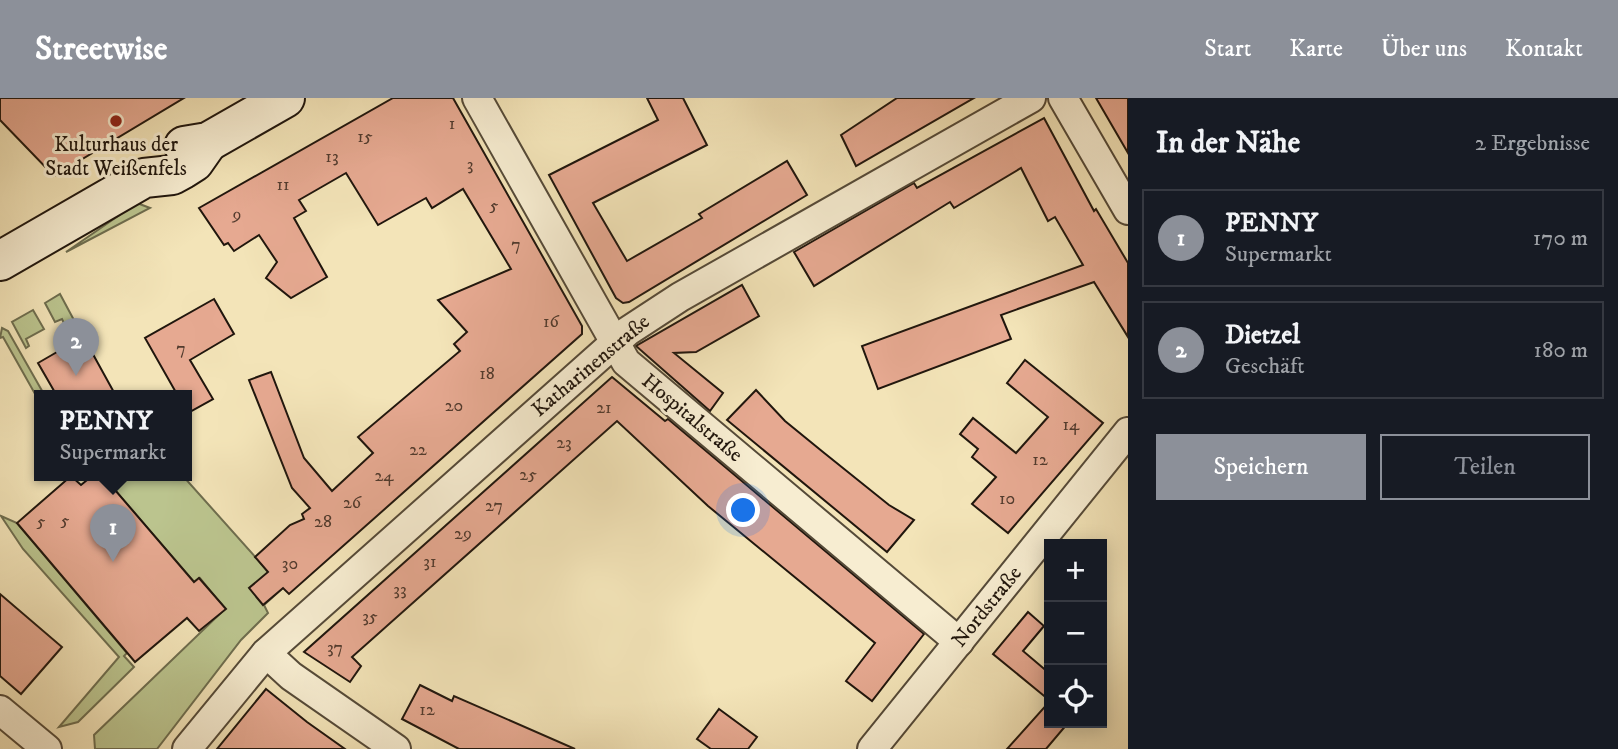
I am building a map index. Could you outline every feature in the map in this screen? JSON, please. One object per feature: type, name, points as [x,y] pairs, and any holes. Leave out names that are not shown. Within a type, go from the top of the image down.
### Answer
[{"type":"main road","points":[[0,261],[148,176],[160,160],[173,152],[184,146],[208,142],[285,98]]},
{"type":"street","name":"Hospitalstraße","points":[[477,98],[614,342],[632,368],[959,642]]},
{"type":"street","name":"Katharinenstraße","points":[[187,749],[266,653],[614,342],[680,297],[1031,98]]},
{"type":"street","points":[[1063,98],[1128,210]]},
{"type":"street","name":"Nordstraße","points":[[872,749],[1128,432]]},
{"type":"street","points":[[266,653],[291,676],[396,749]]},
{"type":"street","points":[[0,709],[47,749]]},
{"type":"green space","points":[[137,203],[150,208],[66,252]]},
{"type":"green space","points":[[60,294],[83,337],[74,343],[62,319],[55,322],[45,303]]},
{"type":"green space","points":[[33,310],[44,329],[26,339],[29,346],[26,348],[12,322]]},
{"type":"green space","points":[[2,328],[8,331],[42,390],[34,392],[3,337],[0,338]]},
{"type":"green space","points":[[107,481],[187,481],[283,588],[264,605],[268,613],[241,640],[157,749],[95,749],[94,735],[225,609],[200,578],[194,582]]},
{"type":"green space","points":[[1,516],[17,523],[127,653],[124,656],[134,667],[78,722],[59,727],[119,657],[23,549]]},
{"type":"building","points":[[0,98],[184,98],[54,176],[0,120]]},
{"type":"building","points":[[393,98],[453,98],[582,326],[582,334],[289,594],[283,588],[263,605],[249,588],[268,572],[255,557],[290,525],[304,519],[302,514],[310,508],[292,488],[249,380],[271,372],[304,458],[332,491],[373,453],[358,437],[460,351],[454,344],[467,332],[438,300],[511,269],[463,189],[432,208],[426,198],[378,225],[346,173],[299,200],[306,211],[294,218],[327,277],[291,298],[266,278],[277,262],[259,235],[234,251],[228,243],[224,245],[199,208]]},
{"type":"building","points":[[647,98],[683,98],[707,145],[593,203],[627,261],[702,218],[699,214],[787,161],[807,195],[629,302],[623,303],[616,298],[549,175],[658,120]]},
{"type":"building","points":[[897,98],[974,98],[856,166],[841,135]]},
{"type":"building","points":[[1096,98],[1128,98],[1128,153]]},
{"type":"building","points":[[1044,118],[1094,211],[1096,209],[1128,263],[1128,337],[1094,282],[1001,315],[1011,339],[878,389],[862,346],[1083,265],[1055,217],[1048,221],[1021,168],[954,208],[950,202],[814,286],[794,252],[914,183],[917,188]]},
{"type":"building","points":[[742,285],[759,316],[696,352],[674,353],[723,393],[710,411],[636,346]]},
{"type":"building","points":[[214,299],[234,334],[190,360],[213,399],[192,411],[192,390],[175,390],[145,338]]},
{"type":"building","points":[[83,337],[113,390],[54,390],[38,363]]},
{"type":"building","points":[[1025,360],[1103,423],[1008,533],[972,504],[996,477],[972,457],[978,449],[960,434],[973,418],[1016,453],[1048,417],[1007,383]]},
{"type":"building","points":[[612,377],[665,421],[668,419],[924,634],[872,701],[846,681],[875,643],[708,506],[617,421],[352,657],[361,666],[350,682],[304,652]]},
{"type":"building","points":[[756,390],[785,421],[889,505],[914,520],[887,552],[727,420]]},
{"type":"building","points":[[65,481],[77,481],[81,485],[86,481],[107,481],[194,582],[199,578],[226,609],[199,631],[187,618],[135,662],[17,523]]},
{"type":"building","points":[[0,594],[62,647],[21,694],[0,676]]},
{"type":"building","points":[[1028,612],[1044,626],[1023,651],[1044,669],[1044,696],[993,654]]},
{"type":"building","points":[[420,685],[452,701],[454,696],[575,749],[459,749],[402,719]]},
{"type":"building","points":[[266,689],[307,722],[345,749],[217,749]]},
{"type":"building","points":[[1044,708],[1044,728],[1064,728],[1046,749],[1007,749]]},
{"type":"building","points":[[719,709],[757,737],[748,749],[711,749],[697,739]]},
{"type":"place","name":"Kulturhaus der Stadt Weißenfels","points":[[116,121]]},
{"type":"place","name":"Dietzel","points":[[76,376]]},
{"type":"place","name":"PENNY","points":[[113,562]]}]
